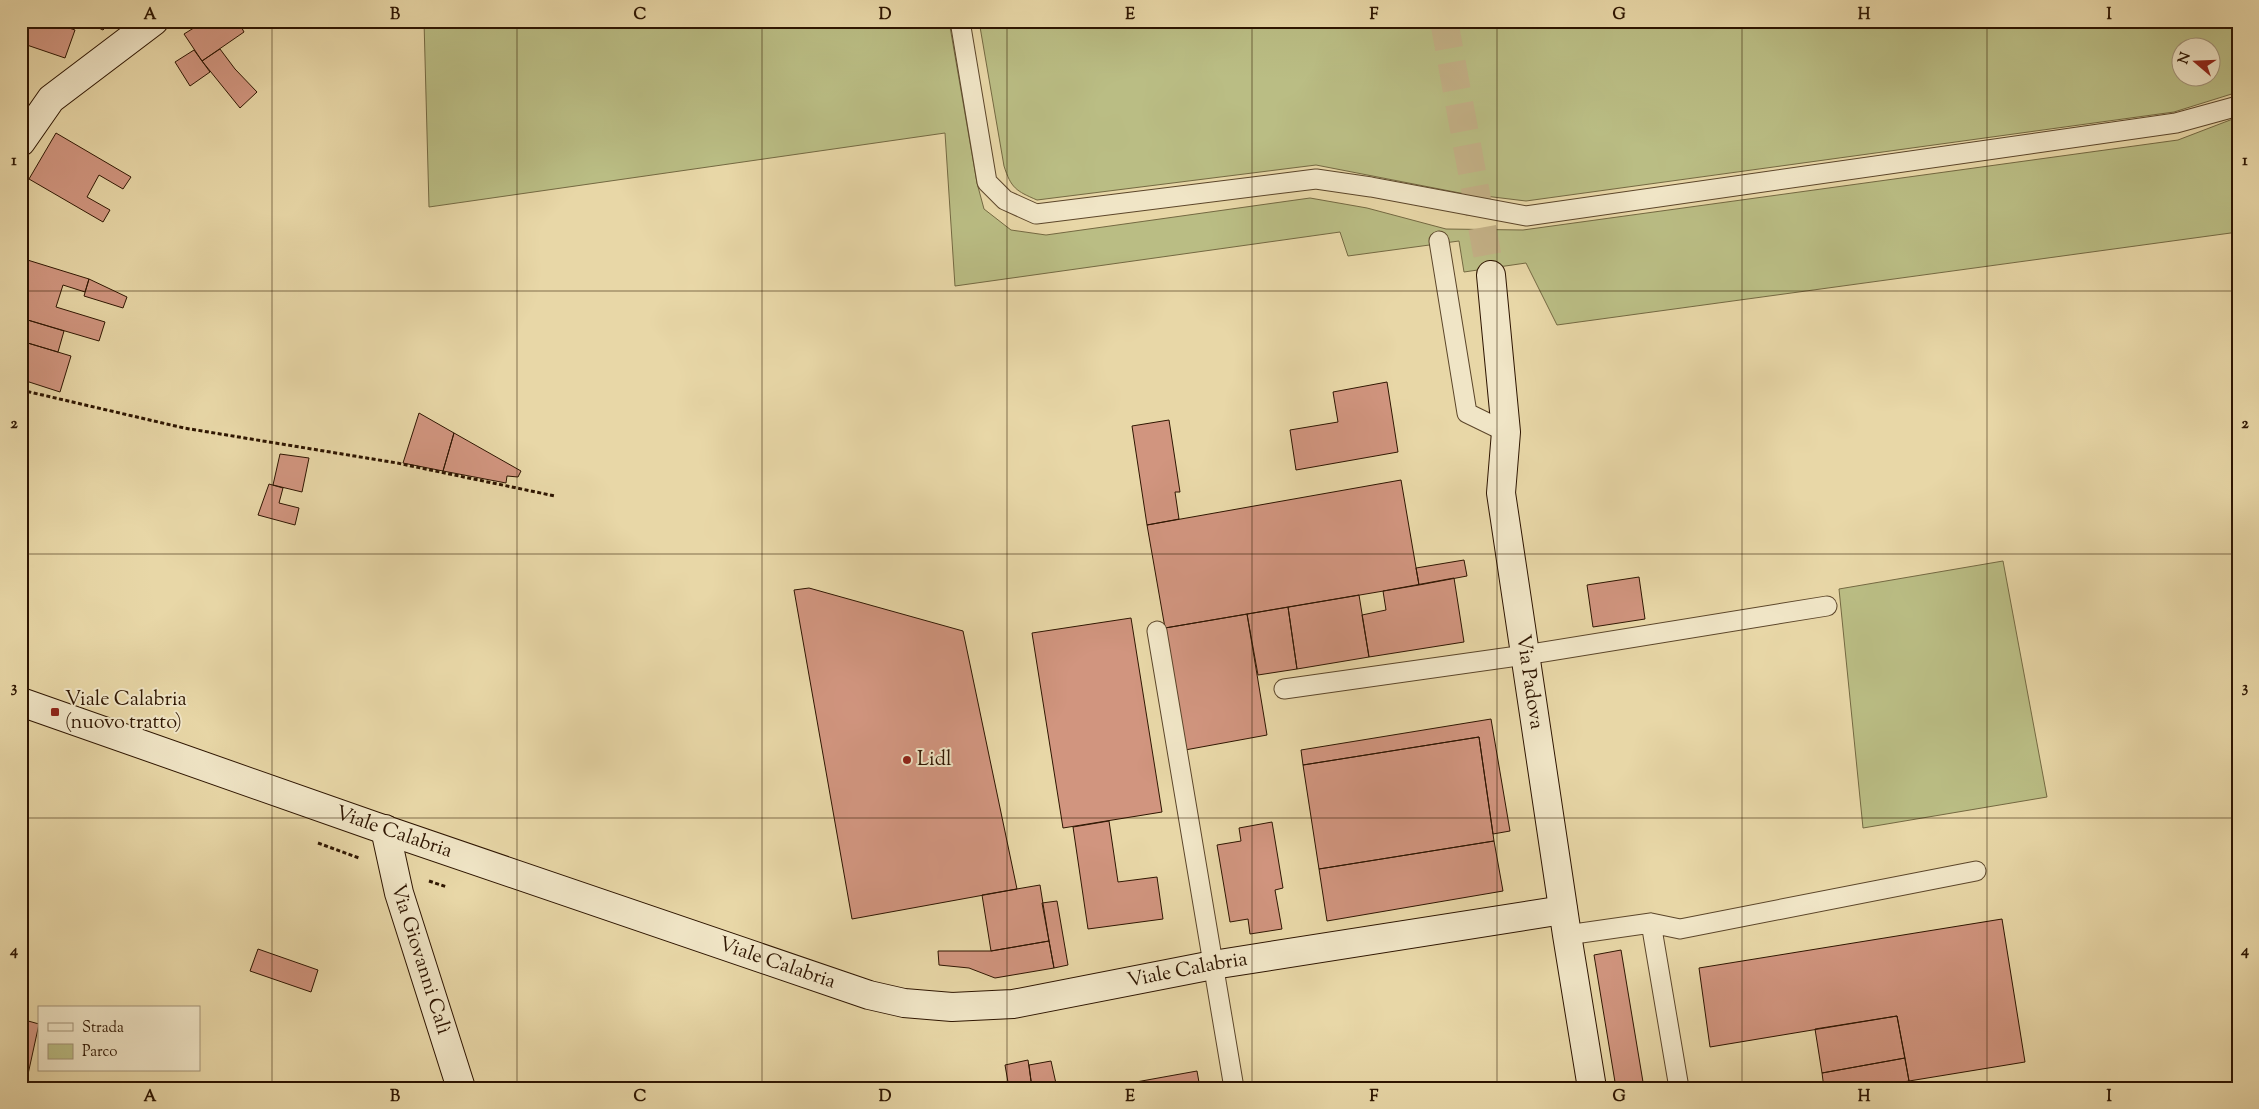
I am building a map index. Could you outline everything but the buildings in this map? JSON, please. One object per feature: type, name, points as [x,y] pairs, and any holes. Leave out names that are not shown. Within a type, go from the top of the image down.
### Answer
[{"type":"main road","points":[[21,142],[51,99],[154,21]]},
{"type":"main road","name":"Via Padova","points":[[1491,275],[1506,432],[1501,493],[1565,922],[1592,1088]]},
{"type":"main road","name":"Viale Calabria","points":[[21,702],[868,995],[904,1003],[952,1007],[1013,1004],[1213,965],[1565,922]]},
{"type":"main road","name":"Via Giovanni Calì","points":[[385,829],[399,892],[461,1088]]},
{"type":"lane","points":[[960,21],[987,182],[1005,200],[1036,214],[1316,180],[1371,187],[1526,216],[2176,122],[2238,106]]},
{"type":"lane","points":[[1439,241],[1467,413],[1506,432]]},
{"type":"lane","points":[[1284,689],[1525,655],[1826,606]]},
{"type":"lane","points":[[1157,631],[1234,1088]]},
{"type":"lane","points":[[1565,922],[1650,923],[1680,928],[1976,871]]},
{"type":"lane","points":[[1650,923],[1679,1088]]},
{"type":"path","points":[[21,390],[184,428],[397,463],[555,496]]},
{"type":"green space","points":[[424,21],[949,21],[977,183],[984,209],[1011,230],[1046,235],[1310,198],[1367,208],[1446,229],[1523,230],[2178,140],[2238,117],[2238,232],[1557,325],[1526,263],[1464,272],[1459,241],[1348,256],[1340,232],[955,286],[945,133],[429,207]]},
{"type":"green space","points":[[979,21],[2238,21],[2238,92],[2174,112],[1526,201],[1460,193],[1316,165],[1037,200],[1015,188],[1004,166]]},
{"type":"green space","points":[[2003,561],[2047,797],[1863,828],[1839,589]]},
{"type":"tunnel","points":[[1444,21],[1491,275]]},
{"type":"place","name":"Viale Calabria (nuovo tratto)","points":[[55,712]]},
{"type":"place","name":"Lidl","points":[[907,760]]}]
